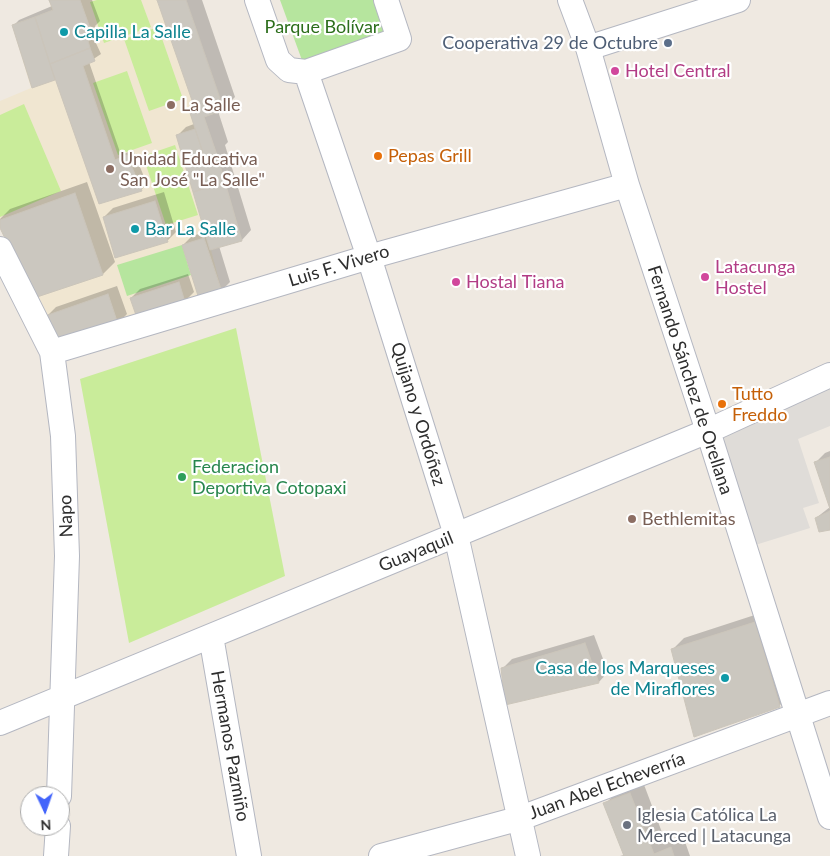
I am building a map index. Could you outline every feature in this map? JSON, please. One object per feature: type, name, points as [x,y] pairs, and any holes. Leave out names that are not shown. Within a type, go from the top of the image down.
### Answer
[{"type":"street","points":[[257,0],[278,60],[290,70],[306,72],[399,39],[386,0]]},
{"type":"street","name":"Fernando Sánchez de Orellana","points":[[570,0],[588,48],[626,185],[708,431],[830,816]]},
{"type":"street","points":[[588,48],[738,0]]},
{"type":"street","name":"Quijano y Ordóñez","points":[[306,72],[369,257],[456,535],[528,856]]},
{"type":"street","name":"Luis F. Vivero","points":[[52,352],[260,296],[369,257],[626,185]]},
{"type":"street","name":"Napo","points":[[0,249],[52,352],[63,436],[67,540],[59,786]]},
{"type":"street","name":"Guayaquil","points":[[0,723],[708,431],[830,375]]},
{"type":"street","name":"Hermanos Pazmiño","points":[[211,636],[248,856]]},
{"type":"street","name":"Juan Abel Echeverría","points":[[381,856],[521,818],[830,703]]},
{"type":"street","points":[[56,856],[57,836]]},
{"type":"shaded area","name":"Unidad Educativa San José \"La Salle\"","points":[[49,0],[186,0],[224,110],[204,117],[242,241],[211,250],[222,292],[57,343],[0,227],[0,101],[31,88],[12,25],[52,11]]},
{"type":"shaded area","points":[[830,385],[830,426],[798,439],[819,503],[803,508],[810,528],[752,546],[717,433]]},
{"type":"green space","points":[[97,0],[141,0],[151,27],[104,43],[90,2]]},
{"type":"green space","name":"Parque Bolívar","points":[[280,0],[379,0],[390,35],[303,63]]},
{"type":"green space","points":[[158,27],[183,99],[149,111],[124,39]]},
{"type":"green space","points":[[127,71],[152,143],[118,155],[93,83]]},
{"type":"green space","points":[[24,104],[61,191],[0,217],[0,115]]},
{"type":"green space","points":[[175,145],[198,215],[166,225],[143,156]]},
{"type":"green space","points":[[182,245],[191,275],[127,296],[117,265]]},
{"type":"green space","name":"Federacion Deportiva Cotopaxi","points":[[236,328],[285,576],[129,643],[80,379]]},
{"type":"building","name":"Capilla La Salle","points":[[49,0],[80,0],[91,31],[86,33],[90,48],[50,64],[35,17],[53,10]]},
{"type":"building","points":[[157,0],[186,0],[224,110],[204,117],[217,155],[205,159],[189,110],[195,109]]},
{"type":"building","points":[[35,17],[55,80],[32,88],[12,25]]},
{"type":"building","points":[[90,48],[95,61],[83,66],[115,160],[127,155],[142,191],[99,204],[50,64]]},
{"type":"building","name":"Bar La Salle","points":[[195,129],[205,159],[217,155],[225,182],[193,192],[176,135]]},
{"type":"building","points":[[225,182],[242,241],[210,250],[193,192]]},
{"type":"building","points":[[75,193],[103,275],[34,298],[0,228],[0,220]]},
{"type":"building","name":"Bar La Salle","points":[[155,201],[168,242],[115,258],[103,217]]},
{"type":"building","points":[[204,238],[222,292],[199,299],[182,245]]},
{"type":"building","points":[[179,282],[185,302],[137,318],[130,298]]},
{"type":"building","points":[[108,294],[118,324],[57,343],[45,316]]},
{"type":"building","points":[[830,457],[830,509],[814,462]]},
{"type":"building","points":[[830,511],[830,530],[819,532],[815,518]]},
{"type":"building","name":"Casa de los Marqueses de Miraflores","points":[[755,622],[780,707],[694,737],[671,649]]},
{"type":"building","points":[[585,643],[599,683],[505,705],[501,668]]},
{"type":"building","name":"Iglesia Católica La Merced | Latacunga","points":[[630,793],[654,854],[671,847],[674,856],[624,856],[603,803]]},
{"type":"place","name":"Capilla La Salle","points":[[64,32]]},
{"type":"place","name":"Cooperativa 29 de Octubre","points":[[668,43]]},
{"type":"place","name":"Hotel Central","points":[[615,71]]},
{"type":"place","name":"La Salle","points":[[171,105]]},
{"type":"place","name":"Pepas Grill","points":[[378,156]]},
{"type":"place","name":"Unidad Educativa San José \"La Salle\"","points":[[110,169]]},
{"type":"place","name":"Bar La Salle","points":[[135,229]]},
{"type":"place","name":"Latacunga Hostel","points":[[705,277]]},
{"type":"place","name":"Hostal Tiana","points":[[456,282]]},
{"type":"place","name":"Tutto Freddo","points":[[722,404]]},
{"type":"place","name":"Federacion Deportiva Cotopaxi","points":[[182,477]]},
{"type":"place","name":"Bethlemitas","points":[[632,519]]},
{"type":"place","name":"Casa de los Marqueses de Miraflores","points":[[725,678]]},
{"type":"place","name":"Iglesia Católica La Merced | Latacunga","points":[[627,825]]}]
